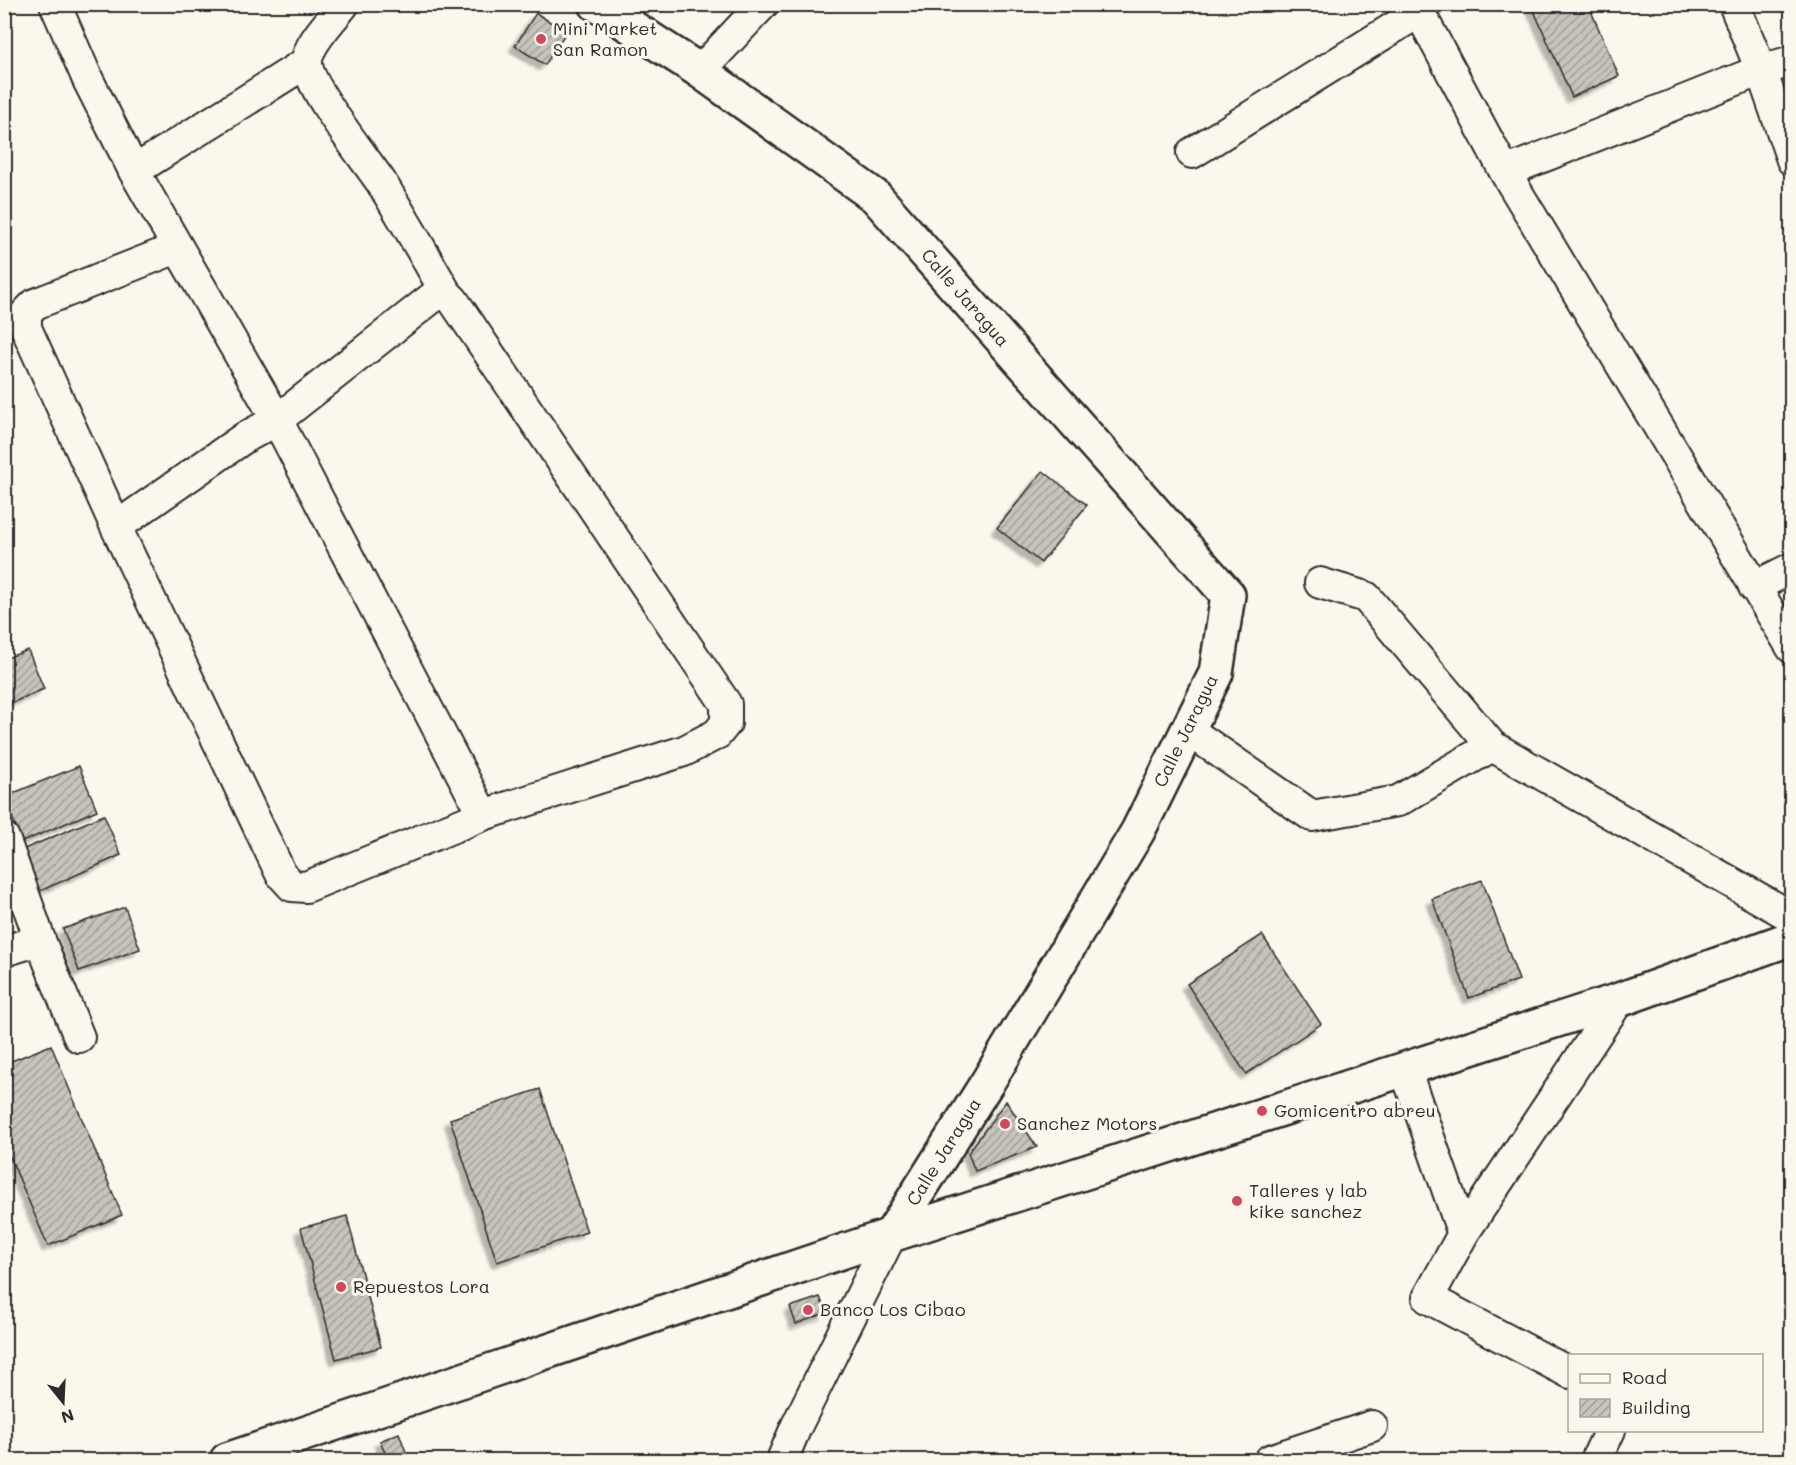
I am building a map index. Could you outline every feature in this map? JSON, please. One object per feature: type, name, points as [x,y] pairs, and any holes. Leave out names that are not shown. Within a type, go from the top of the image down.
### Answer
[{"type":"main road","name":"Calle Jaragua","points":[[596,4],[700,71],[876,197],[1228,595],[1216,673],[1138,831],[987,1083],[891,1235]]},
{"type":"main road","points":[[227,1461],[891,1235],[1619,999],[1791,938]]},
{"type":"street","points":[[56,4],[88,80],[134,171],[277,420],[483,815]]},
{"type":"street","points":[[177,248],[35,304],[26,313],[26,328],[116,527],[281,874],[292,886],[306,887],[483,815],[684,751],[717,734],[726,723],[726,704],[453,300],[446,294],[417,242],[311,77],[307,62],[312,45],[344,4]]},
{"type":"street","points":[[700,71],[763,4]]},
{"type":"street","points":[[1734,4],[1761,70],[1791,160]]},
{"type":"street","points":[[1192,153],[1417,8],[1505,172],[1791,648]]},
{"type":"street","points":[[1505,172],[1761,70],[1791,61]]},
{"type":"street","points":[[134,171],[307,62]]},
{"type":"street","points":[[116,527],[243,438],[277,420],[433,297],[446,294]]},
{"type":"street","points":[[1754,587],[1791,568]]},
{"type":"street","points":[[1320,583],[1366,597],[1492,746],[1791,916]]},
{"type":"street","points":[[1188,730],[1312,816],[1398,801],[1492,746]]},
{"type":"street","points":[[4,838],[40,940],[79,1037]]},
{"type":"street","points":[[4,951],[40,940]]},
{"type":"street","points":[[1568,1371],[1428,1298],[1463,1234],[1619,999]]},
{"type":"street","points":[[1406,1069],[1463,1234]]},
{"type":"street","name":"Calle Jaragua","points":[[782,1461],[796,1427],[891,1235]]},
{"type":"street","points":[[1270,1461],[1309,1454],[1372,1426]]},
{"type":"street","points":[[1596,1461],[1610,1432]]},
{"type":"building","points":[[1531,4],[1588,4],[1619,76],[1572,97]]},
{"type":"building","name":"Mini Market San Ramon","points":[[536,13],[566,32],[545,65],[515,46]]},
{"type":"building","points":[[1043,471],[1087,505],[1041,563],[997,528]]},
{"type":"building","points":[[28,650],[44,689],[4,706],[4,659]]},
{"type":"building","points":[[79,766],[97,810],[22,842],[4,797]]},
{"type":"building","points":[[104,815],[121,855],[40,891],[22,850]]},
{"type":"building","points":[[1482,880],[1519,980],[1469,998],[1432,899]]},
{"type":"building","points":[[125,907],[140,949],[79,971],[63,929]]},
{"type":"building","points":[[1262,935],[1321,1024],[1246,1074],[1187,984]]},
{"type":"building","points":[[51,1045],[122,1215],[48,1246],[4,1143],[4,1064]]},
{"type":"building","points":[[540,1089],[587,1232],[497,1262],[450,1119]]},
{"type":"building","name":"Sanchez Motors","points":[[1006,1101],[1037,1147],[975,1171],[968,1153]]},
{"type":"building","name":"Repuestos Lora","points":[[347,1216],[381,1347],[336,1359],[301,1228]]},
{"type":"building","name":"Banco Los Cibao","points":[[820,1297],[826,1313],[796,1324],[790,1307]]},
{"type":"building","points":[[399,1433],[409,1460],[388,1460],[380,1441]]},
{"type":"place","name":"Mini Market San Ramon","points":[[541,39]]},
{"type":"place","name":"Gomicentro abreu","points":[[1262,1111]]},
{"type":"place","name":"Sanchez Motors","points":[[1005,1124]]},
{"type":"place","name":"Talleres y lab kike sanchez","points":[[1237,1201]]},
{"type":"place","name":"Repuestos Lora","points":[[341,1287]]},
{"type":"place","name":"Banco Los Cibao","points":[[808,1310]]}]
